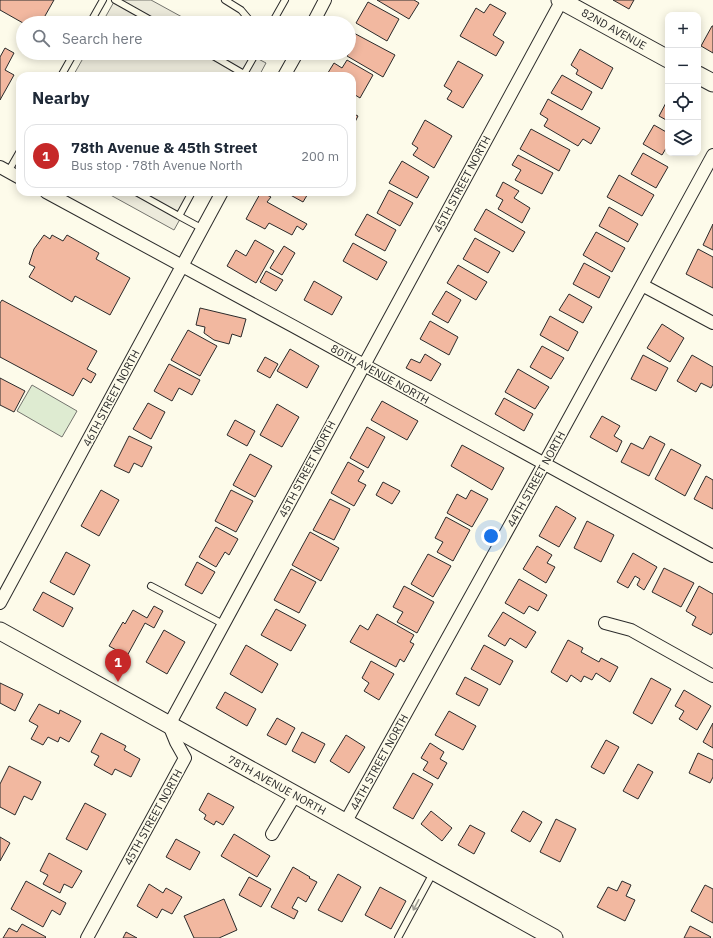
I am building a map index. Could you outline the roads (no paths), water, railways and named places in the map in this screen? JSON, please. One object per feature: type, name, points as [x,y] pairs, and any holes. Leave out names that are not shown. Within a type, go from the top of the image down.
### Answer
[{"type":"street","points":[[317,16],[325,0]]},
{"type":"street","name":"82ND AVENUE","points":[[561,0],[665,57]]},
{"type":"street","name":"45TH STREET NORTH","points":[[87,938],[186,758],[176,742],[169,725],[561,0]]},
{"type":"street","points":[[286,72],[293,60]]},
{"type":"street","points":[[701,77],[713,84]]},
{"type":"street","name":"44TH STREET NORTH","points":[[345,823],[713,155]]},
{"type":"street","points":[[3,172],[16,177]]},
{"type":"street","name":"80TH AVENUE NORTH","points":[[53,196],[713,556]]},
{"type":"street","name":"46TH STREET NORTH","points":[[0,604],[220,196]]},
{"type":"street","points":[[642,285],[713,323]]},
{"type":"street","points":[[605,623],[631,630],[713,676]]},
{"type":"street","name":"78TH AVENUE NORTH","points":[[0,631],[554,938]]},
{"type":"street","points":[[272,834],[295,795]]},
{"type":"lane","points":[[94,16],[103,0]]},
{"type":"lane","points":[[115,0],[144,16]]},
{"type":"lane","points":[[226,0],[242,10],[247,16]]},
{"type":"lane","points":[[276,16],[285,0]]},
{"type":"lane","points":[[63,72],[70,60]]},
{"type":"lane","points":[[220,60],[242,72]]},
{"type":"lane","points":[[248,72],[253,60]]},
{"type":"lane","points":[[3,172],[16,156]]},
{"type":"lane","points":[[143,196],[203,229]]},
{"type":"lane","points":[[179,216],[190,196]]},
{"type":"lane","points":[[151,586],[223,624]]},
{"type":"lane","points":[[398,938],[434,872]]},
{"type":"place","name":"78th Avenue & 45th Street","points":[[118,682]]}]
